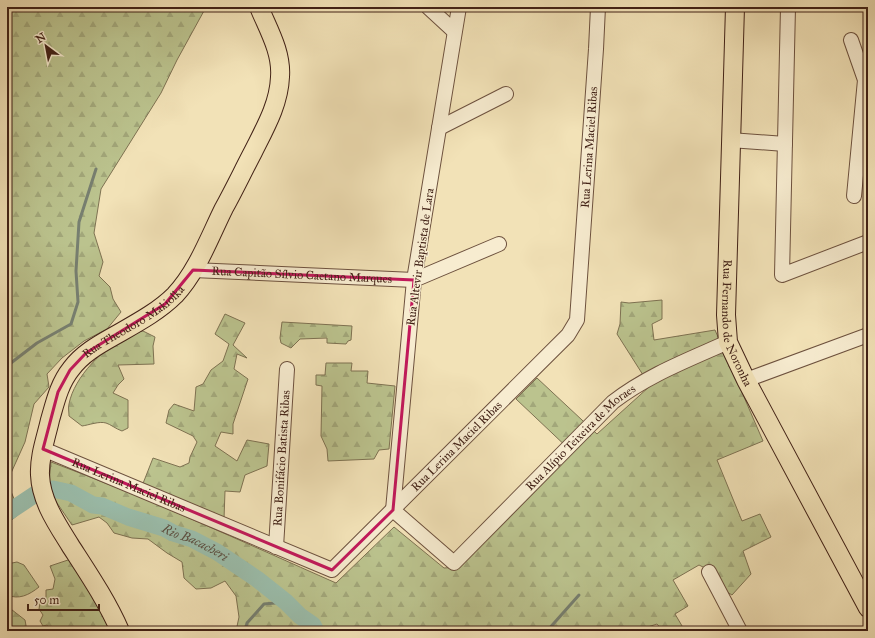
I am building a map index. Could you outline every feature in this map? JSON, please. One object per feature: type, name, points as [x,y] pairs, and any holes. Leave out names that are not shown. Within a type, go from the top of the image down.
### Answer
[{"type":"main road","name":"Rua Theodoro Makiolka","points":[[120,631],[108,605],[50,509],[43,491],[40,476],[40,463],[43,449],[58,392],[70,370],[86,353],[150,315],[176,294],[193,270],[263,133],[280,88],[281,74],[276,48],[259,7]]},
{"type":"main road","name":"Rua Fernando de Noronha","points":[[735,7],[726,316],[728,342],[746,380],[868,608]]},
{"type":"street","points":[[428,7],[454,31]]},
{"type":"street","name":"Rua Altevir Baptista de Lara","points":[[393,510],[414,280],[459,7]]},
{"type":"street","name":"Rua Lerina Maciel Ribas","points":[[43,449],[332,570],[568,335],[577,320],[596,57],[598,7]]},
{"type":"street","points":[[788,7],[782,275],[868,242]]},
{"type":"street","points":[[851,40],[866,81],[854,196]]},
{"type":"street","points":[[439,128],[506,94]]},
{"type":"street","points":[[731,136],[785,140]]},
{"type":"street","name":"Rua Capitão Sílvio Caetano Marques","points":[[193,270],[414,280],[499,244]]},
{"type":"street","points":[[746,380],[868,335]]},
{"type":"street","name":"Rua Alípio Teixeira de Moraes","points":[[393,510],[454,563],[613,402],[629,389],[649,378],[728,342]]},
{"type":"street","name":"Rua Bonifácio Batista Ribas","points":[[276,547],[287,369]]},
{"type":"street","points":[[709,572],[740,631]]},
{"type":"highlighted area","points":[[193,270],[414,280],[393,510],[332,570],[43,449],[58,392],[70,370],[86,353],[165,304]]},
{"type":"green space","points":[[7,7],[188,7],[192,11],[205,9],[161,93],[101,189],[94,233],[103,262],[99,276],[110,287],[113,299],[121,312],[107,329],[84,341],[62,358],[47,374],[49,387],[34,404],[25,442],[7,482]]},
{"type":"green space","points":[[662,300],[662,319],[652,324],[654,340],[715,330],[763,441],[717,460],[742,521],[760,514],[771,537],[743,551],[751,574],[732,595],[724,590],[711,571],[699,565],[673,580],[688,606],[675,614],[685,631],[663,631],[657,624],[635,631],[236,631],[239,617],[236,596],[225,581],[211,588],[196,589],[184,578],[182,562],[148,539],[132,538],[114,533],[107,523],[99,517],[72,525],[55,500],[49,483],[51,462],[159,505],[336,583],[394,527],[444,568],[458,567],[571,451],[516,399],[537,378],[597,434],[650,386],[617,334],[620,324],[621,302],[629,303]]},
{"type":"green space","points":[[225,314],[245,323],[233,345],[247,358],[237,354],[234,369],[248,379],[233,424],[233,434],[221,432],[215,446],[237,461],[247,440],[269,444],[267,466],[245,475],[240,492],[225,491],[224,519],[142,486],[153,458],[180,467],[189,463],[190,457],[197,442],[193,436],[166,423],[169,410],[174,404],[194,411],[196,387],[203,384],[211,370],[223,361],[229,344],[215,334]]},
{"type":"green space","points":[[282,322],[352,326],[351,340],[346,344],[327,343],[327,338],[300,339],[291,348],[281,343],[280,338]]},
{"type":"green space","points":[[143,331],[155,337],[153,346],[154,364],[118,365],[124,379],[113,393],[128,400],[128,428],[122,431],[103,423],[82,426],[69,416],[69,404],[77,384],[91,364],[109,347],[131,334]]},
{"type":"green space","points":[[326,363],[352,363],[351,371],[368,371],[367,383],[395,386],[389,449],[379,450],[374,459],[328,461],[327,449],[321,436],[322,386],[316,385],[316,375],[325,375]]},
{"type":"green space","points":[[7,482],[20,513],[7,524]]},
{"type":"green space","points":[[71,559],[112,631],[73,631],[72,629],[64,631],[49,631],[47,625],[43,626],[40,621],[43,615],[39,609],[40,603],[43,603],[46,597],[46,590],[53,589],[55,579],[50,566]]},
{"type":"green space","points":[[17,562],[24,565],[39,587],[20,597],[7,595],[7,564]]},
{"type":"green space","points":[[7,606],[25,620],[27,631],[7,631]]},
{"type":"waterway","points":[[7,366],[37,343],[71,324],[78,302],[76,271],[79,222],[96,169]]},
{"type":"waterway","name":"Rio Bacacheri","points":[[53,489],[71,493],[93,505],[102,506],[128,517],[164,528],[173,533],[192,539],[217,552],[257,579],[286,602],[300,616],[313,625],[316,631]]},
{"type":"waterway","name":"Rio Bacacheri","points":[[7,513],[37,493]]},
{"type":"waterway","points":[[547,631],[579,595]]},
{"type":"waterway","points":[[245,631],[247,623],[264,604],[286,602]]}]
